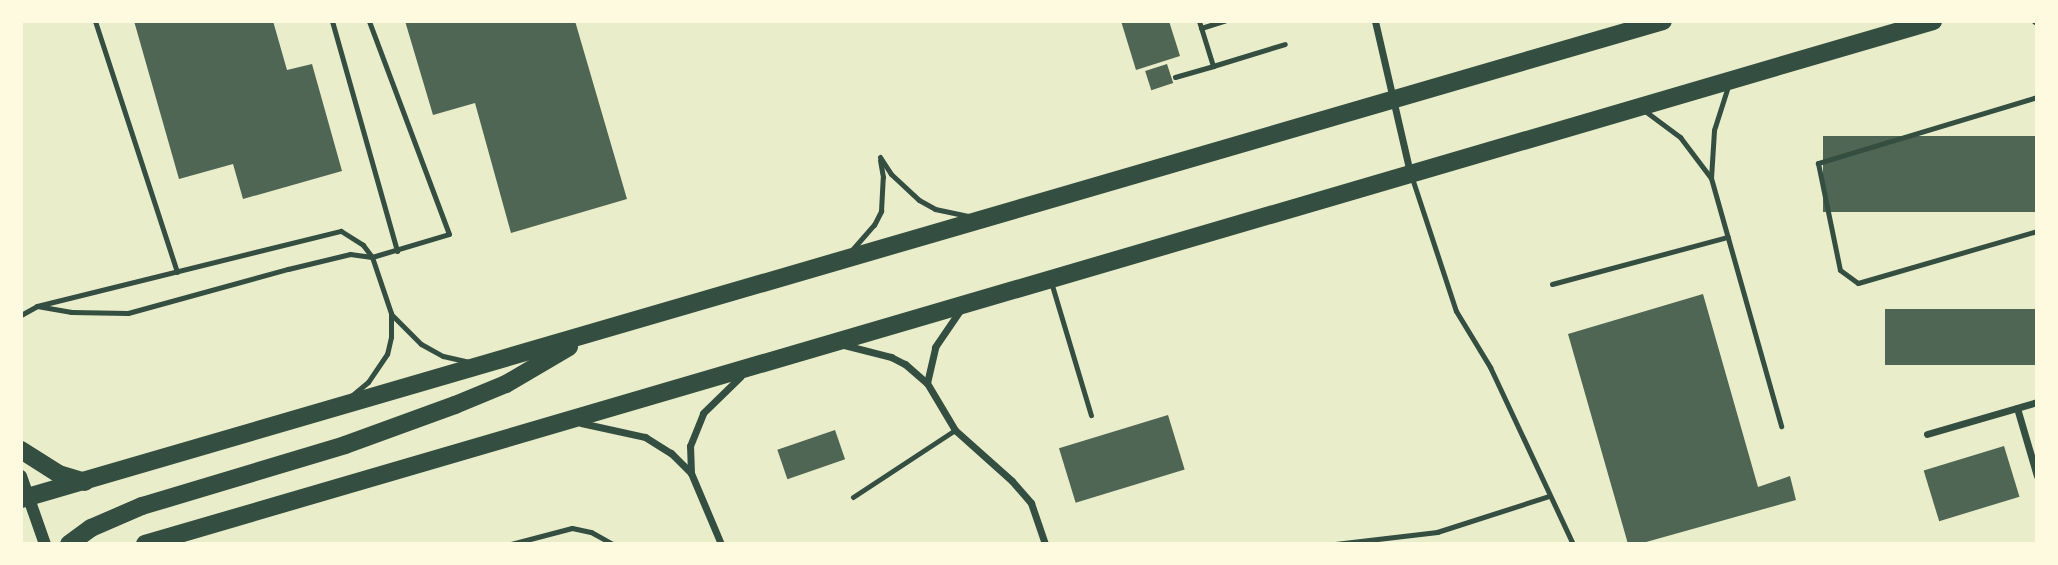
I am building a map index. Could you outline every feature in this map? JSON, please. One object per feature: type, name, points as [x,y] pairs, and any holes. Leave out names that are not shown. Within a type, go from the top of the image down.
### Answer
[{"type":"main road","points":[[21,516],[25,498],[490,365],[1663,21]]},
{"type":"main road","points":[[145,544],[1933,21]]},
{"type":"main road","points":[[69,544],[91,528],[142,506],[345,445],[455,405],[518,378],[584,337]]},
{"type":"main road","points":[[21,450],[59,474],[85,482]]},
{"type":"street","points":[[1375,21],[1411,175]]},
{"type":"street","points":[[928,383],[935,346],[953,318],[967,304]]},
{"type":"street","points":[[833,343],[891,357],[905,364],[928,383],[955,430],[1012,481],[1031,503],[1045,544]]},
{"type":"street","points":[[721,544],[691,473],[690,446],[703,413],[716,397],[754,366]]},
{"type":"street","points":[[1927,434],[2037,402]]},
{"type":"street","points":[[2017,408],[2037,476]]},
{"type":"street","points":[[566,421],[606,426],[645,437],[671,453],[691,473]]},
{"type":"street","points":[[21,476],[25,498],[45,544]]},
{"type":"lane","points":[[94,21],[177,272]]},
{"type":"lane","points":[[332,21],[397,251]]},
{"type":"lane","points":[[37,306],[71,312],[128,313],[288,269],[350,254],[372,257],[449,234],[369,21]]},
{"type":"lane","points":[[1213,66],[1200,24],[1223,21]]},
{"type":"lane","points":[[1175,77],[1285,44]]},
{"type":"lane","points":[[1730,81],[1714,130],[1711,178],[1781,426]]},
{"type":"lane","points":[[2037,97],[1818,163],[1840,270],[1858,284],[2037,231]]},
{"type":"lane","points":[[1640,107],[1680,137],[1711,178]]},
{"type":"lane","points":[[840,261],[864,238],[881,211],[883,177],[880,157],[904,188],[935,209],[989,218]]},
{"type":"lane","points":[[1411,175],[1456,311],[1490,368],[1573,544]]},
{"type":"lane","points":[[21,315],[37,306],[341,231],[363,245],[372,257],[391,313],[391,337],[378,369],[359,389],[331,411]]},
{"type":"lane","points":[[1552,284],[1728,237]]},
{"type":"lane","points":[[1051,279],[1091,415]]},
{"type":"lane","points":[[391,313],[408,332],[434,352],[459,360],[490,365]]},
{"type":"lane","points":[[853,498],[955,430]]},
{"type":"lane","points":[[1335,544],[1437,532],[1549,496]]},
{"type":"lane","points":[[511,544],[572,528],[591,532],[613,544]]},
{"type":"building","points":[[134,21],[273,21],[287,70],[312,64],[342,171],[243,199],[233,164],[179,179]]},
{"type":"building","points":[[405,21],[575,21],[627,199],[511,233],[475,103],[433,115]]},
{"type":"building","points":[[1121,21],[1169,21],[1180,56],[1136,70]]},
{"type":"building","points":[[1167,64],[1173,83],[1151,90],[1145,71]]},
{"type":"building","points":[[1823,136],[2037,136],[2037,212],[1823,212]]},
{"type":"building","points":[[1703,294],[1758,487],[1790,476],[1796,500],[1639,544],[1628,544],[1568,334]]},
{"type":"building","points":[[1885,309],[2037,309],[2037,365],[1885,365]]},
{"type":"building","points":[[1168,415],[1185,470],[1076,503],[1059,448]]},
{"type":"building","points":[[835,430],[845,459],[787,479],[777,450]]},
{"type":"building","points":[[2004,446],[2019,497],[1939,521],[1924,471]]}]
